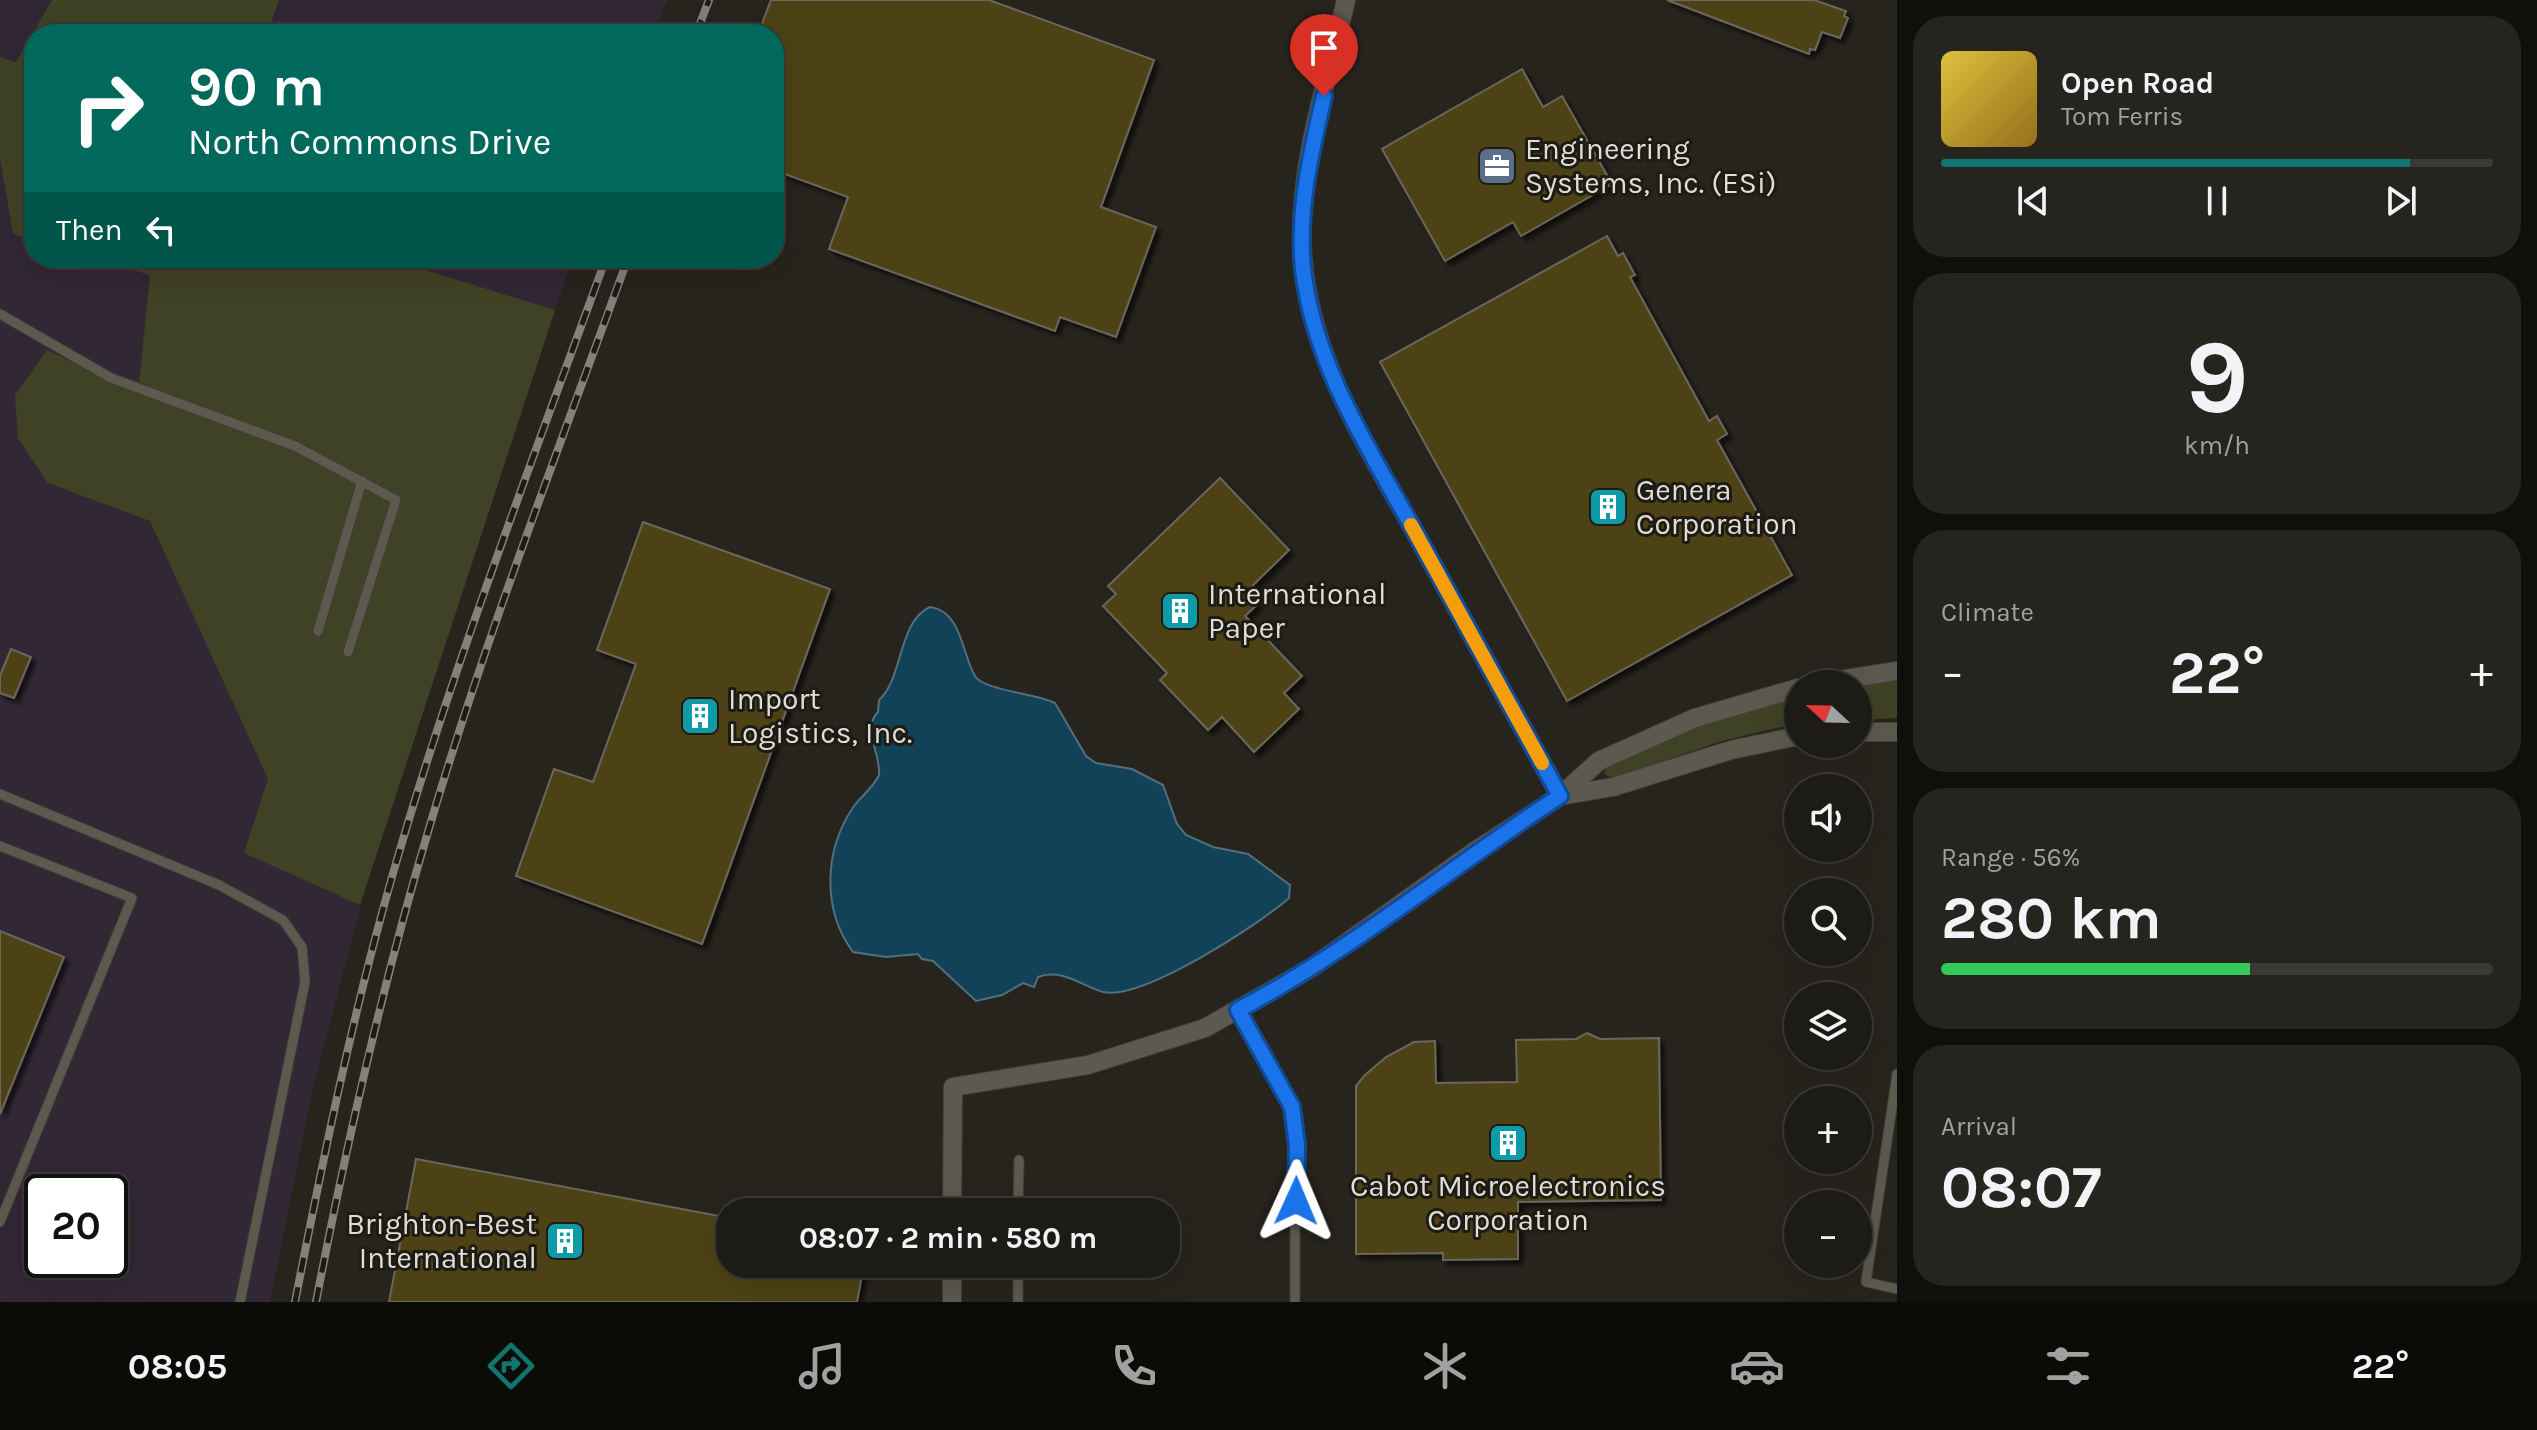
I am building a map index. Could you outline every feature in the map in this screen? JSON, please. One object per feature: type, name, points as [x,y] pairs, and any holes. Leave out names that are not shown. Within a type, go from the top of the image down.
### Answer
[{"type":"street","points":[[1346,0],[1310,155],[1303,206],[1303,270],[1313,323],[1352,418],[1560,796]]},
{"type":"street","points":[[1872,675],[1897,671]]},
{"type":"street","points":[[952,1198],[953,1087],[1103,1061],[1205,1028],[1311,968],[1475,851],[1560,796],[1599,761],[1695,718],[1784,692]]},
{"type":"street","points":[[1872,732],[1897,732]]},
{"type":"street","points":[[1560,796],[1613,787],[1731,750],[1784,739]]},
{"type":"street","points":[[952,1278],[952,1302]]},
{"type":"lane","points":[[0,314],[111,378],[295,446],[396,500],[348,652]]},
{"type":"lane","points":[[318,631],[362,481]]},
{"type":"lane","points":[[0,794],[219,885],[283,920],[302,947],[305,982],[240,1302]]},
{"type":"lane","points":[[0,846],[132,898],[0,1222]]},
{"type":"lane","points":[[1238,1010],[1284,1090],[1295,1120],[1295,1302]]},
{"type":"lane","points":[[1897,1074],[1866,1282],[1897,1289]]},
{"type":"lane","points":[[1018,1198],[1019,1160]]},
{"type":"lane","points":[[1018,1278],[1018,1302]]},
{"type":"shaded area","points":[[0,0],[667,0],[659,24],[24,24],[24,268],[570,268],[386,810],[313,1088],[270,1302],[0,1302]]},
{"type":"green space","points":[[52,0],[279,0],[271,24],[38,24]]},
{"type":"green space","points":[[24,48],[24,238],[13,234],[0,159],[0,57],[16,62]]},
{"type":"green space","points":[[127,268],[418,268],[555,310],[360,905],[244,853],[268,779],[150,521],[48,483],[18,438],[15,395],[47,350],[138,394],[150,275]]},
{"type":"green space","points":[[1897,680],[1897,718],[1872,719],[1872,683]]},
{"type":"green space","points":[[1784,701],[1784,726],[1722,741],[1612,778],[1604,774],[1607,765],[1685,731]]},
{"type":"water","points":[[930,607],[941,610],[955,625],[975,676],[980,681],[1055,703],[1086,756],[1096,763],[1132,769],[1163,785],[1177,824],[1186,835],[1213,847],[1248,854],[1290,885],[1289,898],[1200,958],[1144,985],[1121,992],[1103,992],[1064,976],[1047,975],[1038,977],[1034,987],[1023,983],[1002,995],[976,1001],[933,961],[922,959],[918,954],[886,957],[853,952],[843,936],[832,900],[830,881],[836,844],[855,804],[879,775],[871,734],[873,719],[878,712],[879,700],[893,679],[912,624]]},
{"type":"building","points":[[771,0],[989,0],[1154,60],[1101,207],[1156,227],[1116,337],[1060,317],[1055,331],[829,249],[848,197],[784,174],[784,24],[762,24]]},
{"type":"building","points":[[1667,0],[1814,0],[1846,11],[1844,16],[1848,18],[1840,38],[1822,32],[1815,50],[1810,49],[1809,54]]},
{"type":"building","name":"Engineering Systems, Inc. (ESi)","points":[[1522,69],[1543,107],[1562,96],[1612,184],[1521,236],[1513,222],[1445,261],[1382,149]]},
{"type":"building","name":"Genera Corporation","points":[[1607,236],[1618,256],[1623,253],[1635,275],[1630,277],[1709,421],[1717,416],[1727,434],[1717,440],[1792,575],[1567,701],[1380,362]]},
{"type":"building","name":"International Paper","points":[[1220,478],[1289,550],[1246,592],[1258,604],[1245,616],[1302,676],[1284,693],[1299,709],[1254,752],[1222,717],[1208,730],[1160,680],[1167,673],[1103,606],[1116,594],[1108,586]]},
{"type":"building","name":"Import Logistics, Inc.","points":[[643,522],[830,589],[702,944],[516,876],[554,769],[593,782],[636,664],[597,650]]},
{"type":"building","points":[[11,649],[31,657],[14,698],[0,693],[0,676]]},
{"type":"building","points":[[0,931],[64,957],[0,1114]]},
{"type":"building","name":"Cabot Microelectronics Corporation","points":[[1587,1033],[1600,1039],[1659,1038],[1661,1200],[1518,1202],[1518,1259],[1443,1260],[1443,1253],[1356,1254],[1356,1086],[1365,1075],[1386,1057],[1414,1042],[1435,1041],[1436,1083],[1517,1082],[1516,1040],[1576,1039]]},
{"type":"building","name":"Brighton-Best International","points":[[416,1159],[716,1215],[716,1278],[861,1278],[857,1302],[389,1302]]},
{"type":"railway","points":[[700,24],[709,0]]},
{"type":"railway","points":[[295,1302],[351,1035],[415,799],[467,643],[602,268]]},
{"type":"railway","points":[[316,1302],[367,1062],[430,825],[500,611],[624,268]]},
{"type":"slow traffic","points":[[1411,525],[1542,763]]},
{"type":"place","name":"Engineering Systems, Inc. (ESi)","points":[[1497,166]]},
{"type":"place","name":"Genera Corporation","points":[[1608,507]]},
{"type":"place","name":"International Paper","points":[[1180,611]]},
{"type":"place","name":"Import Logistics, Inc.","points":[[700,716]]},
{"type":"place","name":"Cabot Microelectronics Corporation","points":[[1508,1143]]},
{"type":"place","name":"Brighton-Best International","points":[[565,1241]]},
{"type":"route","points":[[1296,1201],[1297,1145],[1292,1107],[1238,1010],[1311,968],[1475,851],[1560,796],[1352,418],[1317,335],[1303,270],[1302,232],[1305,184],[1324,96]]}]
